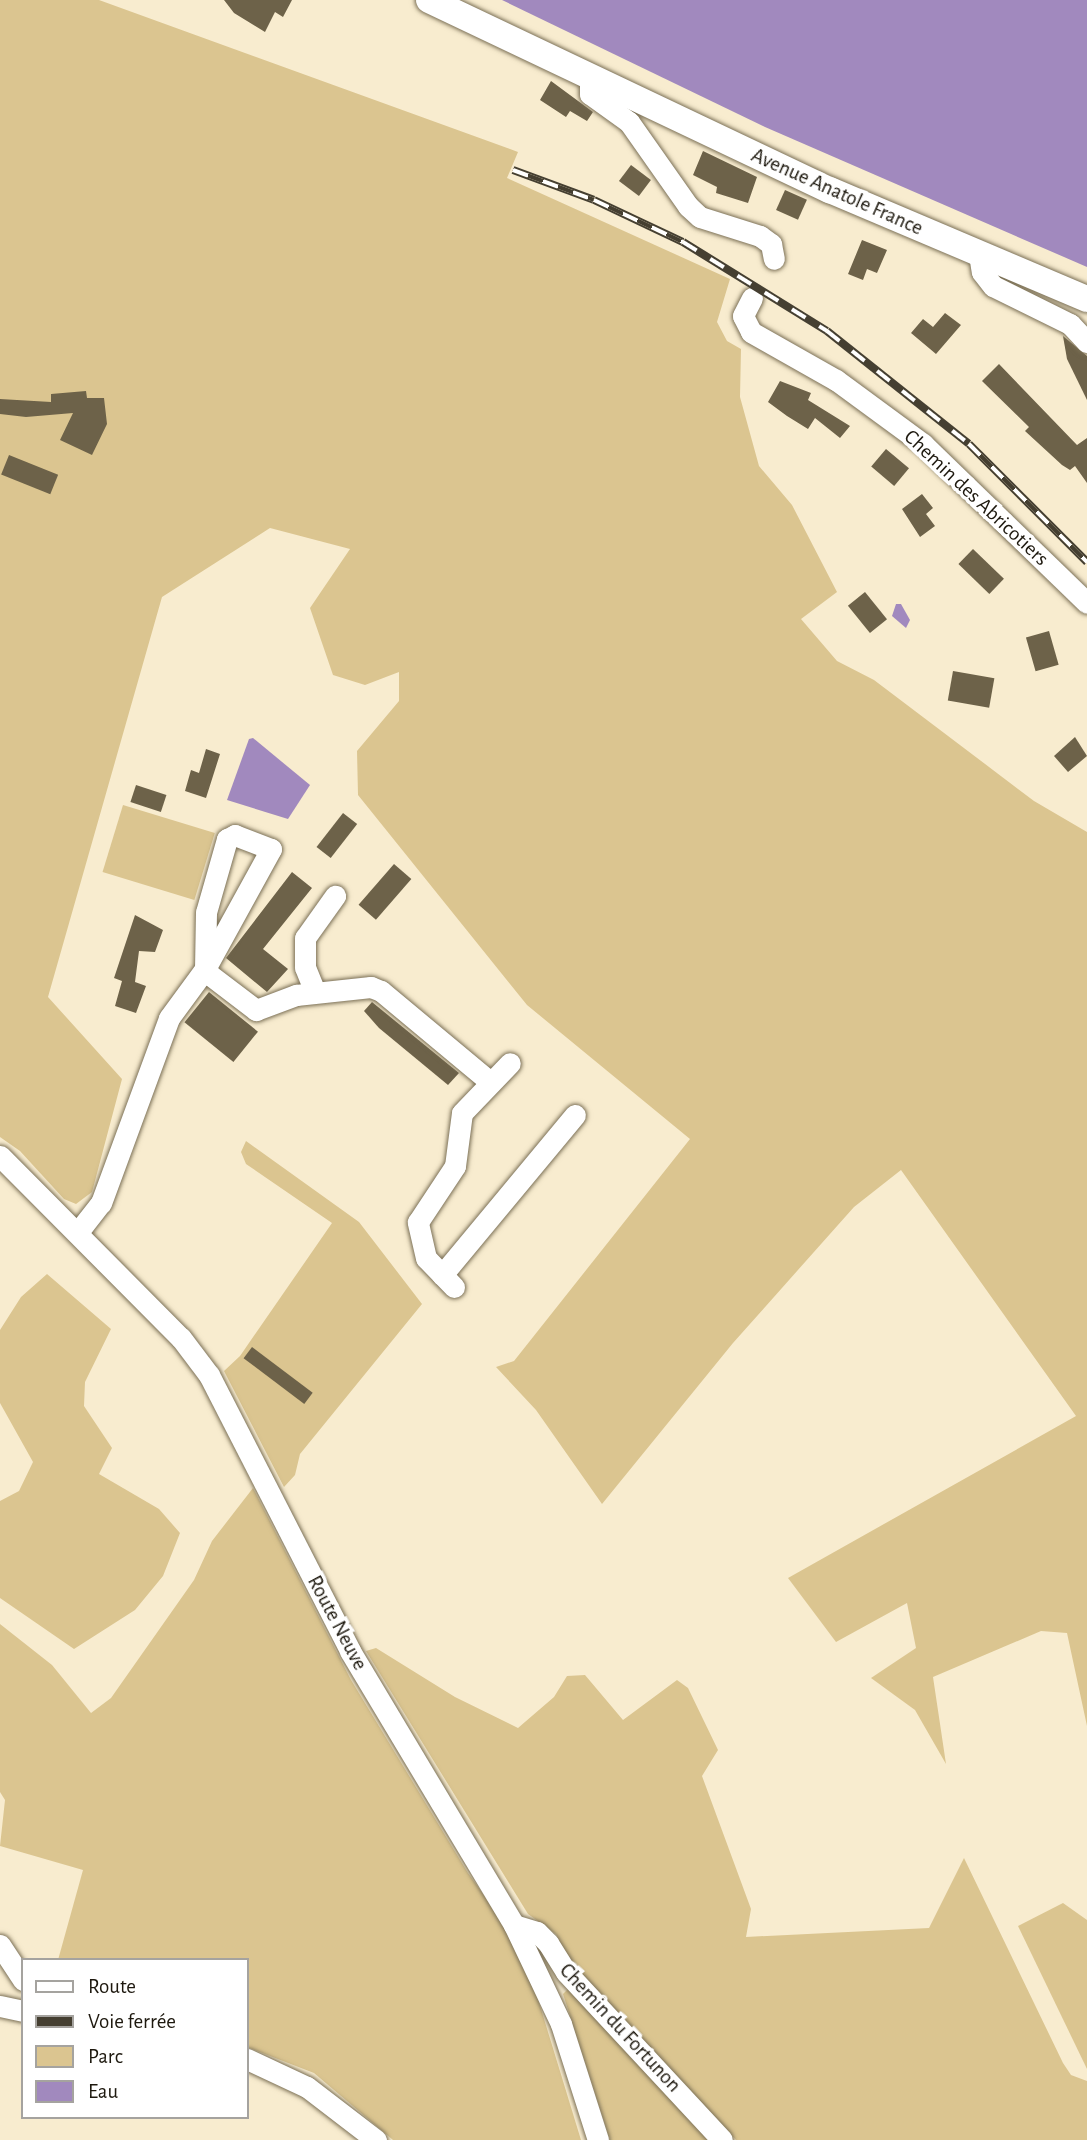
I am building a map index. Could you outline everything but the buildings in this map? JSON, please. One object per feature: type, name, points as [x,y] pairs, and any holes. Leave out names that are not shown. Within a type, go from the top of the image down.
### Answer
[{"type":"main road","name":"Avenue Anatole France","points":[[429,0],[979,254],[1087,299]]},
{"type":"street","points":[[590,76],[590,94],[629,122],[688,206],[700,217],[760,236],[771,244],[774,259]]},
{"type":"street","points":[[979,254],[982,272],[993,286],[1070,324],[1087,342]]},
{"type":"street","name":"Chemin des Abricotiers","points":[[752,298],[743,316],[751,332],[836,380],[923,444],[1087,603]]},
{"type":"street","points":[[78,1232],[101,1203],[169,1018],[207,972],[271,849],[235,835],[228,839],[206,912],[207,972]]},
{"type":"street","points":[[315,992],[305,967],[304,938],[335,896]]},
{"type":"street","points":[[207,972],[256,1010],[315,992],[381,991],[489,1082]]},
{"type":"street","points":[[510,1063],[462,1113],[455,1166],[418,1222],[426,1258],[448,1281],[575,1115]]},
{"type":"street","name":"Route Neuve","points":[[0,1156],[181,1338],[209,1375],[350,1651],[514,1925],[561,2024],[598,2140]]},
{"type":"street","name":"Chemin du Fortunon","points":[[514,1925],[537,1932],[548,1943],[566,1972],[722,2140]]},
{"type":"street","points":[[0,1945],[21,1977]]},
{"type":"street","points":[[0,2006],[21,2011]]},
{"type":"street","points":[[248,2059],[307,2087],[376,2140]]},
{"type":"green space","points":[[0,0],[99,0],[518,152],[507,178],[730,279],[717,322],[727,341],[741,349],[740,397],[759,466],[792,505],[837,592],[801,619],[837,661],[874,680],[1034,801],[1087,832],[1087,1726],[1067,1633],[1041,1631],[933,1677],[946,1764],[915,1710],[871,1678],[916,1648],[907,1603],[836,1642],[788,1578],[1076,1416],[901,1170],[854,1207],[733,1343],[602,1504],[536,1410],[496,1367],[514,1361],[690,1139],[527,1005],[358,795],[357,751],[399,701],[399,672],[365,685],[333,675],[310,608],[350,549],[270,528],[162,597],[48,997],[122,1079],[92,1192],[76,1204],[64,1199],[20,1151],[0,1137]]},
{"type":"green space","points":[[123,805],[215,833],[194,900],[103,872]]},
{"type":"green space","points":[[246,1141],[359,1222],[422,1304],[300,1454],[295,1475],[284,1487],[224,1371],[240,1356],[332,1223],[246,1164],[241,1152]]},
{"type":"green space","points":[[47,1274],[111,1329],[85,1382],[84,1406],[112,1448],[99,1474],[159,1509],[180,1533],[163,1576],[135,1610],[74,1649],[0,1598],[0,1501],[19,1491],[33,1462],[0,1403],[0,1330],[21,1297]]},
{"type":"green space","points":[[253,1488],[351,1680],[468,1873],[503,1922],[537,1996],[581,2140],[393,2140],[314,2073],[248,2047],[248,1958],[59,1958],[83,1870],[0,1846],[5,1800],[0,1792],[0,1624],[52,1665],[91,1713],[111,1698],[194,1580],[212,1541]]},
{"type":"green space","points":[[376,1648],[455,1697],[518,1728],[554,1697],[567,1676],[585,1675],[623,1720],[677,1680],[688,1688],[718,1750],[702,1776],[751,1909],[746,1937],[929,1928],[964,1858],[1063,2063],[1071,2075],[1087,2081],[1087,2140],[736,2140],[572,1966],[556,1934],[528,1914],[366,1651]]},
{"type":"green space","points":[[1063,1903],[1087,1920],[1087,2069],[1018,1926]]},
{"type":"green space","points":[[569,1988],[712,2140],[610,2140],[563,1994]]},
{"type":"water","points":[[502,0],[1087,0],[1087,267],[765,127]]},
{"type":"water","points":[[896,604],[901,604],[910,620],[906,628],[892,616]]},
{"type":"water","points":[[253,738],[310,785],[288,819],[227,800],[249,739]]},
{"type":"railway","points":[[513,170],[594,200],[683,242],[827,331],[969,444],[1087,562]]}]
